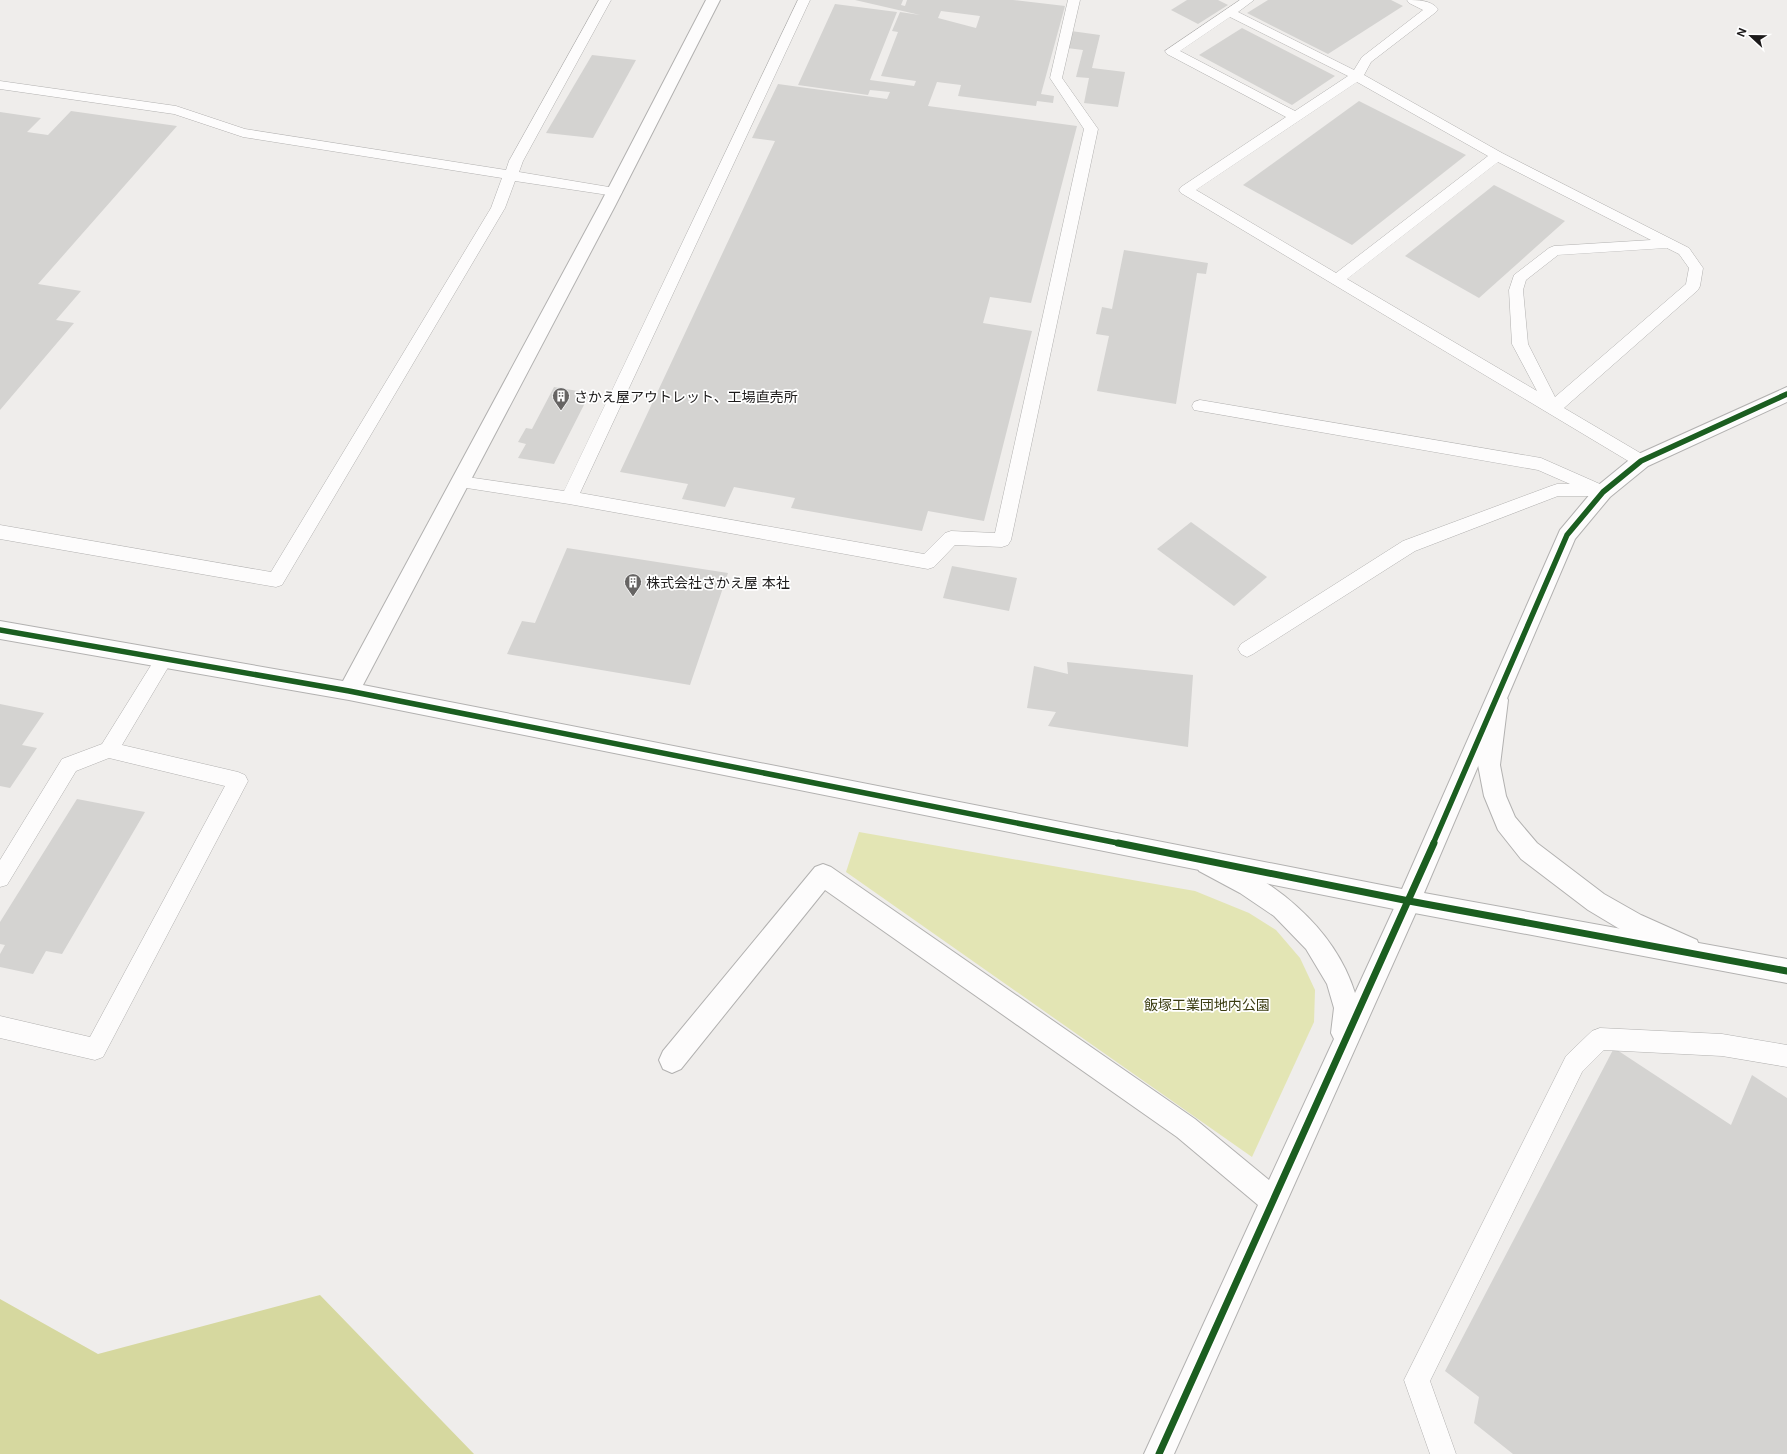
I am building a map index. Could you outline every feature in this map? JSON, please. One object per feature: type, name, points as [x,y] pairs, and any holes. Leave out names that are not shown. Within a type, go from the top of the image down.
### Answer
[{"type":"street","points":[[349,691],[615,192],[713,0]]},
{"type":"street","points":[[1159,1454],[1409,901],[1567,535],[1603,492],[1641,461],[1787,394]]},
{"type":"street","points":[[0,630],[349,691],[1409,901],[1787,971]]},
{"type":"street","points":[[1498,695],[1489,765],[1495,796],[1506,823],[1529,851],[1596,902],[1632,923],[1702,955]]},
{"type":"street","points":[[1200,860],[1248,885],[1282,908],[1315,942],[1338,979],[1347,1008],[1342,1050]]},
{"type":"street","points":[[672,1060],[823,875],[1186,1128],[1273,1200]]},
{"type":"lane","points":[[0,532],[276,580],[498,208],[516,161],[605,0]]},
{"type":"lane","points":[[569,498],[804,0]]},
{"type":"lane","points":[[460,482],[569,498],[928,562],[951,538],[1002,540],[1091,129],[1056,78],[1074,0]]},
{"type":"lane","points":[[1248,0],[1171,51],[1296,117]]},
{"type":"lane","points":[[1413,0],[1432,9],[1366,60],[1357,76],[1186,190],[1641,461]]},
{"type":"lane","points":[[1229,12],[1357,76],[1497,156],[1684,250],[1696,268],[1693,286],[1553,408]]},
{"type":"lane","points":[[0,85],[176,110],[243,133],[615,192]]},
{"type":"lane","points":[[1337,280],[1497,156]]},
{"type":"lane","points":[[1553,408],[1520,344],[1516,290],[1519,278],[1554,252],[1670,243]]},
{"type":"lane","points":[[1200,406],[1541,464],[1603,492]]},
{"type":"lane","points":[[1247,649],[1409,546],[1556,490],[1603,492]]},
{"type":"lane","points":[[109,750],[164,659]]},
{"type":"lane","points":[[0,878],[69,765],[109,750],[238,781],[95,1049],[0,1027]]},
{"type":"lane","points":[[1443,1454],[1417,1380],[1574,1064],[1600,1039],[1722,1045],[1787,1056]]},
{"type":"green space","name":"飯塚工業団地内公園","points":[[859,832],[1195,891],[1249,913],[1276,930],[1300,958],[1315,990],[1314,1022],[1252,1157],[846,872]]},
{"type":"green space","points":[[320,1295],[474,1454],[0,1454],[0,1299],[98,1354]]},
{"type":"building","points":[[855,0],[903,0],[901,5],[905,6],[907,0],[1013,0],[1065,6],[1041,94],[1054,96],[1053,103],[1037,101],[1036,106],[958,96],[961,85],[937,82],[928,106],[1077,126],[1031,303],[990,297],[983,323],[1032,331],[984,521],[928,511],[922,531],[791,508],[795,498],[734,487],[725,507],[682,499],[688,484],[620,472],[775,141],[752,138],[778,84],[887,99],[890,92],[870,90],[868,95],[798,85],[835,4],[897,12],[870,80],[914,86],[916,81],[881,76],[898,32],[892,31],[900,12],[920,15]],"holes":[[[941,11],[980,16],[976,28],[938,18]]]},
{"type":"building","points":[[1187,0],[1218,0],[1228,5],[1198,24],[1171,10]]},
{"type":"building","points":[[1268,0],[1391,0],[1403,6],[1328,54],[1247,13]]},
{"type":"building","points":[[1242,28],[1335,76],[1292,105],[1199,55]]},
{"type":"building","points":[[1071,31],[1100,35],[1092,68],[1125,72],[1118,107],[1084,103],[1089,78],[1076,77],[1083,50],[1067,48]]},
{"type":"building","points":[[592,55],[636,60],[593,138],[546,133]]},
{"type":"building","points":[[1359,101],[1466,155],[1352,245],[1243,185]]},
{"type":"building","points":[[71,111],[177,126],[38,284],[81,291],[56,320],[74,323],[0,410],[0,112],[41,118],[27,132],[48,135]]},
{"type":"building","points":[[1494,185],[1565,221],[1479,298],[1405,256]]},
{"type":"building","points":[[1124,250],[1208,263],[1206,274],[1197,273],[1176,404],[1097,391],[1109,336],[1096,334],[1102,307],[1112,309]]},
{"type":"building","name":"さかえ屋アウトレット、工場直売所","points":[[554,387],[590,393],[554,464],[518,458],[526,444],[518,442],[526,428],[532,429]]},
{"type":"building","points":[[1191,522],[1267,577],[1234,606],[1157,549]]},
{"type":"building","name":"株式会社さかえ屋 本社","points":[[567,548],[728,573],[690,685],[507,654],[522,621],[535,623]]},
{"type":"building","points":[[952,566],[1017,578],[1009,611],[943,598]]},
{"type":"building","points":[[1067,662],[1193,675],[1188,747],[1048,726],[1056,712],[1027,708],[1034,666],[1068,674]]},
{"type":"building","points":[[0,704],[44,713],[22,745],[37,748],[10,788],[0,786]]},
{"type":"building","points":[[77,799],[145,812],[62,954],[46,951],[33,974],[0,967],[0,954],[5,945],[0,944],[0,922]]},
{"type":"building","points":[[1614,1048],[1731,1125],[1752,1075],[1787,1098],[1787,1454],[1513,1454],[1474,1423],[1479,1397],[1445,1371]]},
{"type":"cycle path","points":[[1159,1454],[1409,901],[1567,535],[1603,492],[1641,461],[1787,394]]},
{"type":"cycle path","points":[[0,630],[349,691],[1409,901],[1787,971]]},
{"type":"place","name":"さかえ屋アウトレット、工場直売所","points":[[561,411]]},
{"type":"place","name":"株式会社さかえ屋 本社","points":[[633,597]]}]
